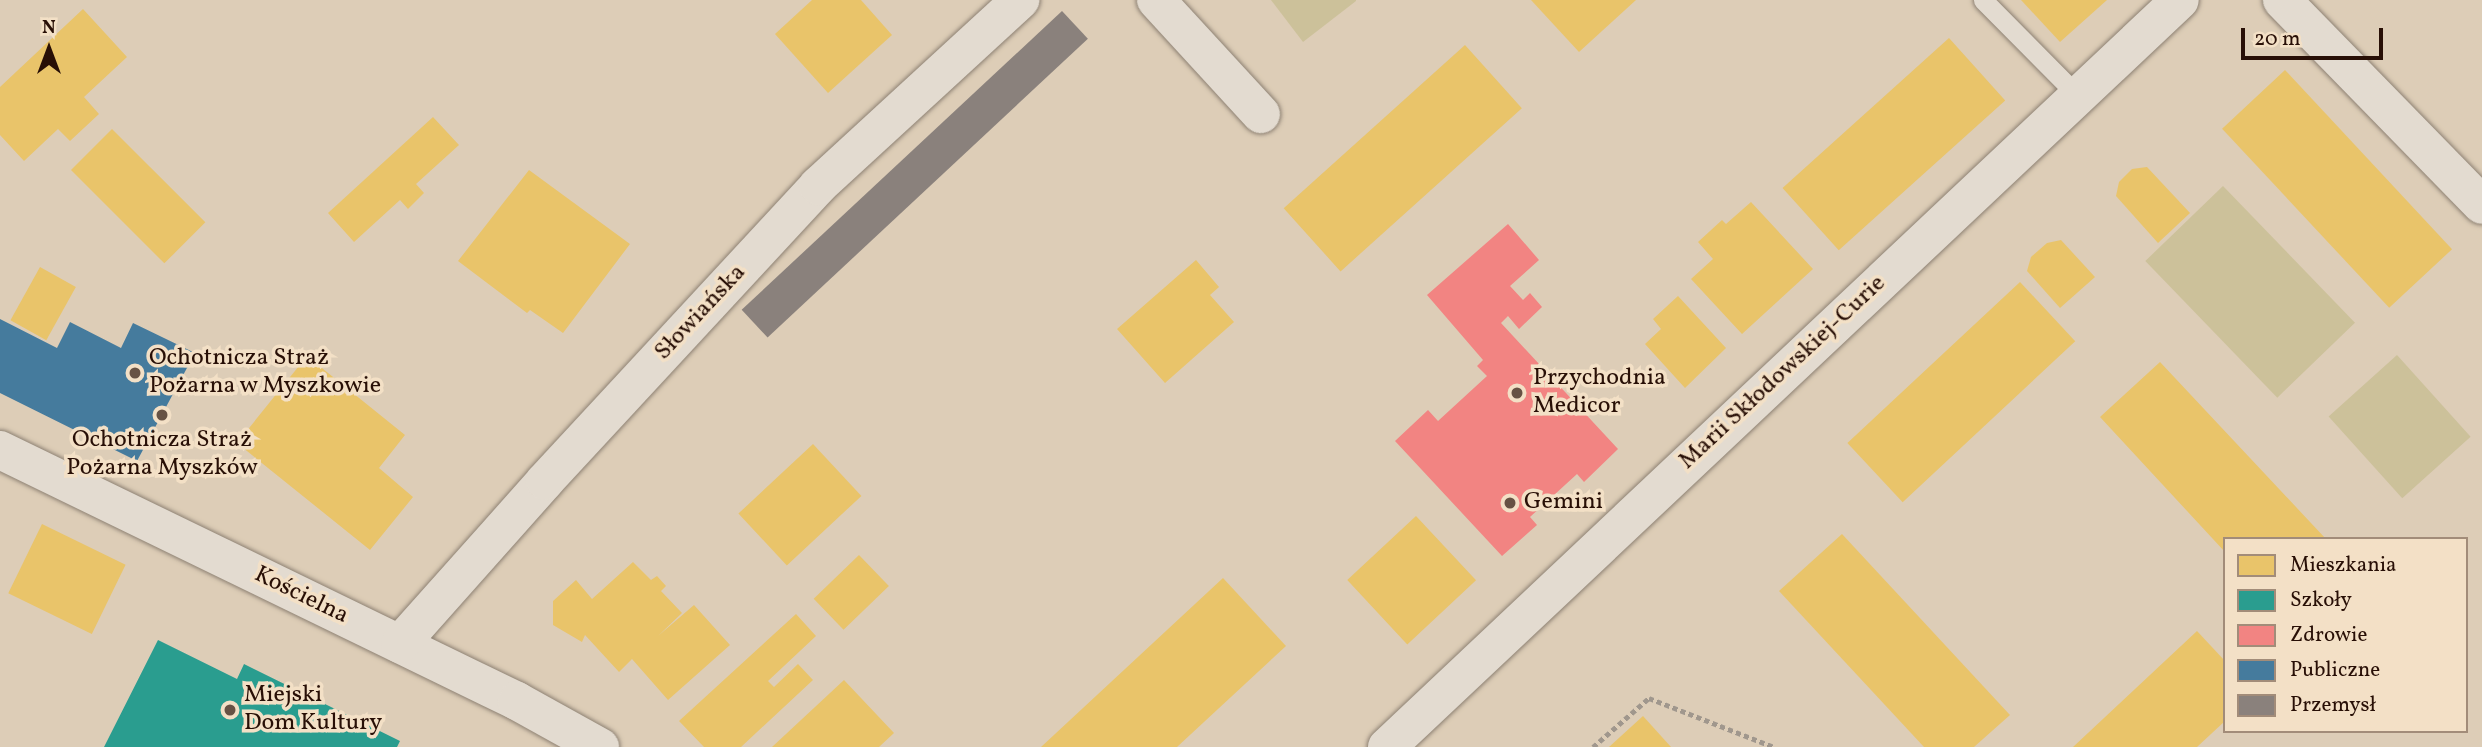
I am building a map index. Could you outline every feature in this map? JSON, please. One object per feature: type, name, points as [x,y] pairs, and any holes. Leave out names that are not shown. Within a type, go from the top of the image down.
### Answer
[{"type":"street","name":"Słowiańska","points":[[400,644],[545,481],[818,186],[1020,0]]},
{"type":"street","points":[[1156,0],[1262,114]]},
{"type":"street","name":"Marii Skłodowskiej-Curie","points":[[1387,747],[2180,0]]},
{"type":"street","points":[[2282,0],[2482,205]]},
{"type":"street","name":"Kościelna","points":[[0,450],[400,644],[559,723],[600,747]]},
{"type":"lane","points":[[1983,0],[2078,97]]},
{"type":"path","points":[[1593,747],[1649,698],[1774,747]]},
{"type":"shaded area","points":[[1271,0],[1356,0],[1356,1],[1303,42]]},
{"type":"shaded area","points":[[2223,186],[2355,323],[2277,398],[2145,261]]},
{"type":"shaded area","points":[[2397,355],[2471,437],[2402,498],[2329,417]]},
{"type":"building: Mieszkania","points":[[812,0],[861,0],[892,35],[828,93],[775,34]]},
{"type":"building: Mieszkania","points":[[1531,0],[1636,0],[1579,52]]},
{"type":"building: Mieszkania","points":[[2021,0],[2107,0],[2060,42]]},
{"type":"building: Mieszkania","points":[[83,9],[127,57],[84,97],[99,114],[70,141],[58,129],[24,161],[0,135],[0,87]]},
{"type":"building: Mieszkania","points":[[1949,38],[2005,100],[1839,250],[1783,188]]},
{"type":"building: Mieszkania","points":[[1465,45],[1522,108],[1341,271],[1284,208]]},
{"type":"building: Mieszkania","points":[[2285,70],[2452,249],[2389,308],[2222,129]]},
{"type":"building: Mieszkania","points":[[433,117],[459,145],[416,184],[424,193],[408,209],[400,200],[354,242],[328,213]]},
{"type":"building: Mieszkania","points":[[112,129],[205,222],[164,263],[71,170]]},
{"type":"building: Mieszkania","points":[[2147,167],[2190,213],[2158,243],[2116,196],[2119,182],[2132,169]]},
{"type":"building: Mieszkania","points":[[529,170],[630,244],[563,333],[530,310],[527,313],[458,261]]},
{"type":"building: Mieszkania","points":[[1751,202],[1813,269],[1742,334],[1691,279],[1713,259],[1698,242],[1722,220],[1726,224]]},
{"type":"building: Mieszkania","points":[[2061,240],[2095,277],[2060,308],[2027,271],[2031,257],[2047,243]]},
{"type":"building: Mieszkania","points":[[1196,260],[1219,287],[1210,295],[1234,322],[1165,383],[1117,329]]},
{"type":"building: Mieszkania","points":[[40,267],[76,287],[46,340],[10,320]]},
{"type":"building: Mieszkania","points":[[2020,282],[2075,341],[1903,502],[1847,443]]},
{"type":"building: Mieszkania","points":[[1678,296],[1726,348],[1685,388],[1645,344],[1661,329],[1653,319]]},
{"type":"building: Mieszkania","points":[[307,356],[405,435],[379,468],[413,497],[370,550],[237,443]]},
{"type":"building: Mieszkania","points":[[2160,362],[2324,537],[2223,537],[2223,550],[2100,417]]},
{"type":"building: Mieszkania","points":[[813,444],[861,496],[787,565],[738,514]]},
{"type":"building: Mieszkania","points":[[1416,516],[1476,580],[1407,644],[1347,580]]},
{"type":"building: Mieszkania","points":[[42,524],[126,565],[92,634],[8,593]]},
{"type":"building: Mieszkania","points":[[1842,534],[2010,715],[1974,747],[1924,747],[1779,591]]},
{"type":"building: Mieszkania","points":[[859,555],[889,586],[844,630],[814,599]]},
{"type":"building: Mieszkania","points":[[633,562],[651,580],[657,576],[666,586],[661,591],[682,613],[658,636],[694,605],[730,645],[668,700],[632,659],[619,672],[585,635],[582,642],[553,625],[553,601],[576,580],[592,599]]},
{"type":"building: Mieszkania","points":[[1223,578],[1286,646],[1177,747],[1041,747]]},
{"type":"building: Mieszkania","points":[[796,614],[816,636],[768,681],[774,687],[798,664],[813,680],[741,747],[704,747],[679,721]]},
{"type":"building: Mieszkania","points":[[2197,631],[2223,659],[2223,723],[2197,747],[2073,747]]},
{"type":"building: Mieszkania","points":[[844,680],[894,733],[879,747],[772,747]]},
{"type":"building: Mieszkania","points":[[1643,716],[1671,747],[1609,747]]},
{"type":"building: Szkoły","name":"Miejski Dom Kultury","points":[[158,640],[237,679],[244,664],[400,741],[397,747],[104,747]]},
{"type":"building: Zdrowie","name":"Przychodnia Medicor","points":[[1508,224],[1539,260],[1510,286],[1523,300],[1530,293],[1542,307],[1519,329],[1508,316],[1501,323],[1618,449],[1584,482],[1577,474],[1530,517],[1537,525],[1502,556],[1395,441],[1428,410],[1438,421],[1487,376],[1477,366],[1483,360],[1427,295]]},
{"type":"building: Publiczne","points":[[0,319],[57,348],[70,322],[121,348],[133,323],[195,353],[137,461],[0,393]]},
{"type":"building: Przemysł","points":[[1062,11],[1088,39],[768,338],[742,310]]},
{"type":"place","name":"Ochotnicza Straż Pożarna w Myszkowie","points":[[135,373]]},
{"type":"place","name":"Przychodnia Medicor","points":[[1517,393]]},
{"type":"place","name":"Ochotnicza Straż Pożarna Myszków","points":[[162,415]]},
{"type":"place","name":"Gemini","points":[[1510,503]]},
{"type":"place","name":"Miejski Dom Kultury","points":[[230,710]]}]
